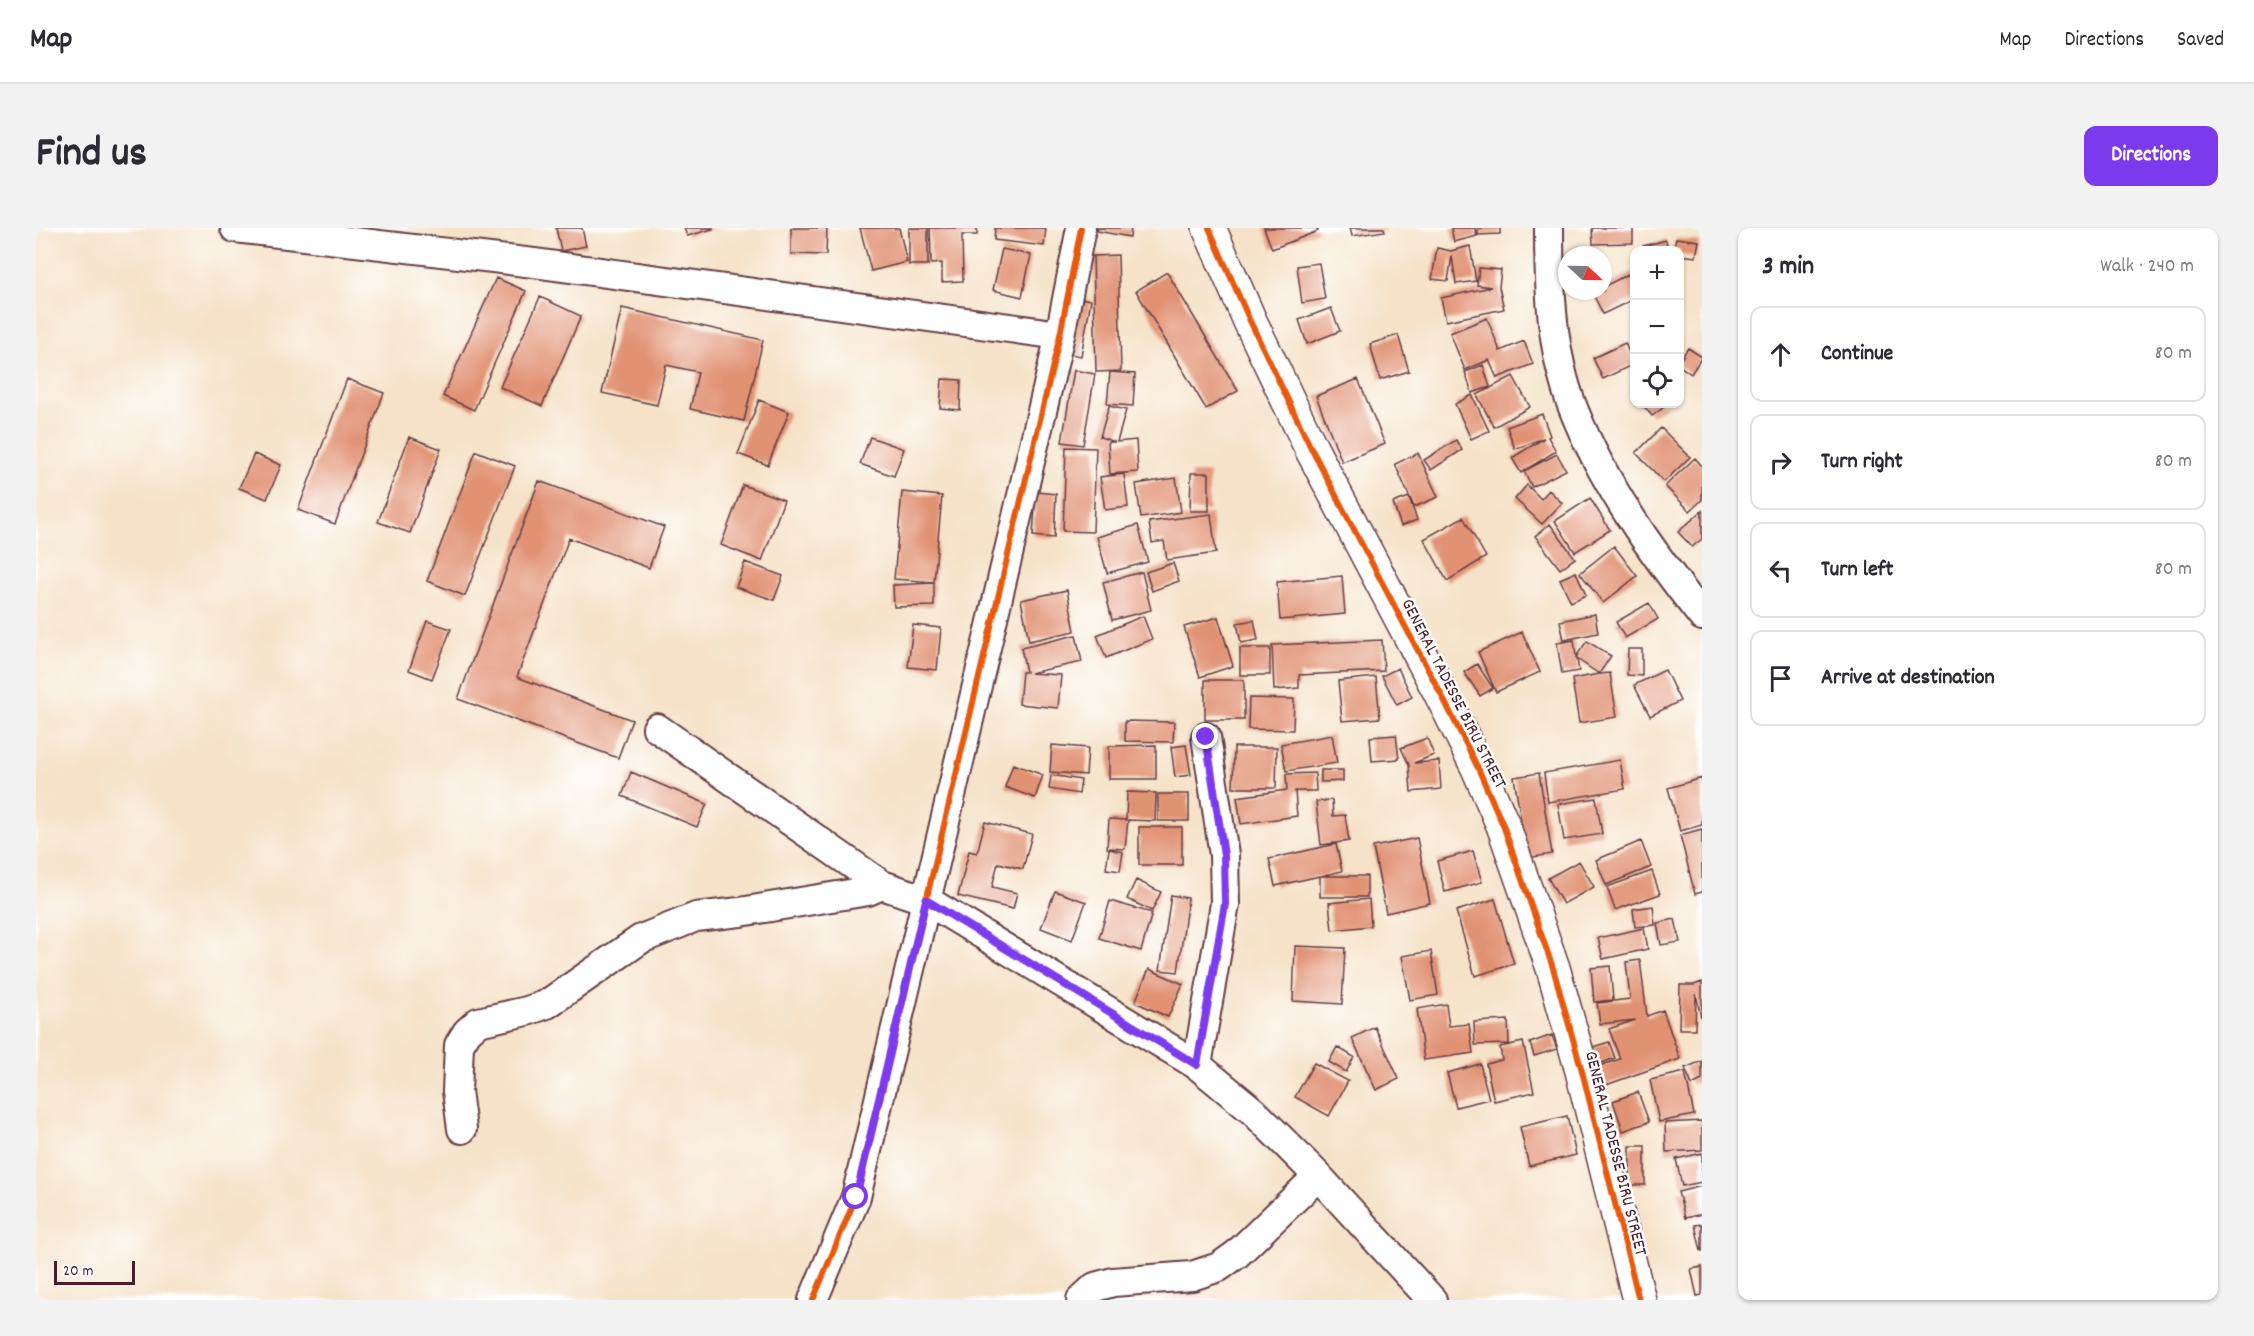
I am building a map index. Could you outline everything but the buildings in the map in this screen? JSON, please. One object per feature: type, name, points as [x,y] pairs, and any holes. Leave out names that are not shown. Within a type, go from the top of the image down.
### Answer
[{"type":"street","points":[[235,228],[534,263],[1060,335]]},
{"type":"street","points":[[813,1300],[856,1197],[1060,335],[1081,228]]},
{"type":"street","name":"GENERAL TADESSE BIRU STREET","points":[[1209,228],[1250,321],[1312,450],[1443,698],[1503,825],[1553,968],[1582,1071],[1639,1300]]},
{"type":"street","points":[[1549,228],[1554,328],[1572,406],[1593,454],[1644,538],[1702,616]]},
{"type":"street","points":[[657,728],[882,885],[926,900],[1197,1065],[1254,1113],[1318,1176],[1432,1300]]},
{"type":"street","points":[[1197,1065],[1225,904],[1224,855],[1206,737]]},
{"type":"street","points":[[462,1129],[458,1090],[459,1045],[478,1022],[527,1011],[546,1004],[641,939],[696,917],[868,891],[882,885]]},
{"type":"street","points":[[1081,1300],[1095,1287],[1113,1282],[1192,1276],[1219,1268],[1238,1254],[1318,1176]]},
{"type":"cycle path","points":[[813,1300],[856,1197],[1060,335],[1081,228]]},
{"type":"cycle path","points":[[1209,228],[1250,321],[1312,450],[1443,698],[1503,825],[1553,968],[1582,1071],[1639,1300]]},
{"type":"route","points":[[856,1197],[926,900],[1197,1065],[1225,904],[1224,855],[1206,737]]}]
